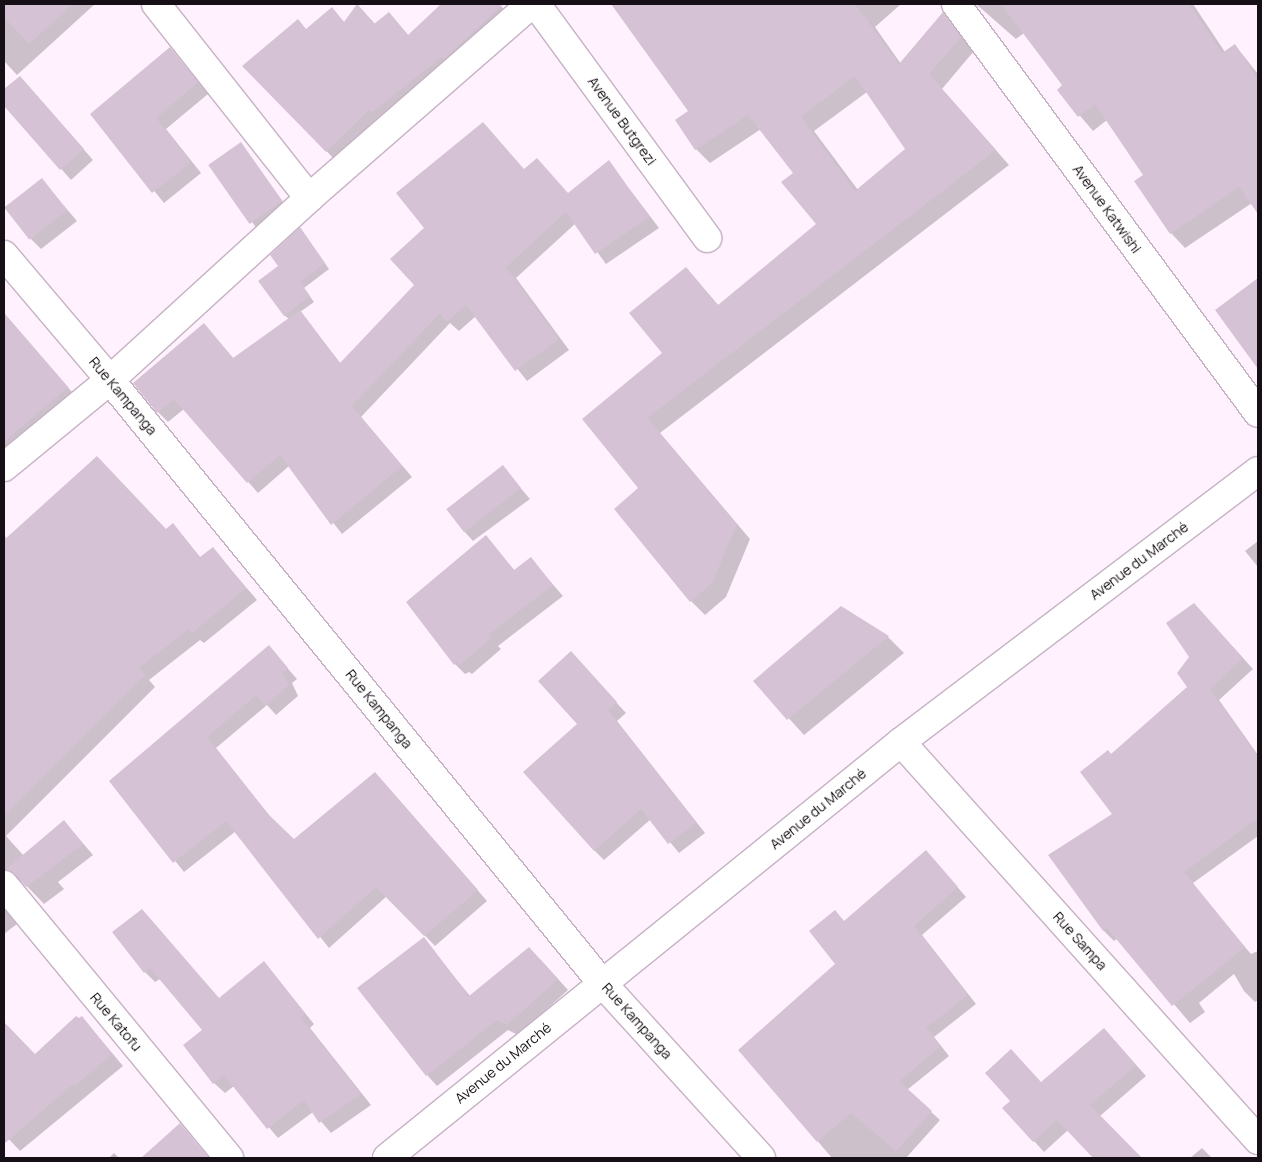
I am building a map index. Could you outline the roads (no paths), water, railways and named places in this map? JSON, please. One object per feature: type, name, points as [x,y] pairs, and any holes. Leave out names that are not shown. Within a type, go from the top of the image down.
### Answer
[{"type":"street","points":[[156,4],[309,198]]},
{"type":"street","points":[[4,467],[110,380],[309,198],[530,4]]},
{"type":"street","name":"Avenue Butgrezi","points":[[536,4],[707,238]]},
{"type":"street","name":"Avenue Katwishi","points":[[956,4],[1258,414]]},
{"type":"street","name":"Rue Kampanga","points":[[4,255],[110,380],[602,982],[761,1158]]},
{"type":"street","name":"Avenue du Marché","points":[[387,1158],[602,982],[901,742],[1258,471]]},
{"type":"street","name":"Rue Sampa","points":[[901,742],[1258,1140]]},
{"type":"street","name":"Rue Katofu","points":[[4,885],[229,1158]]}]
